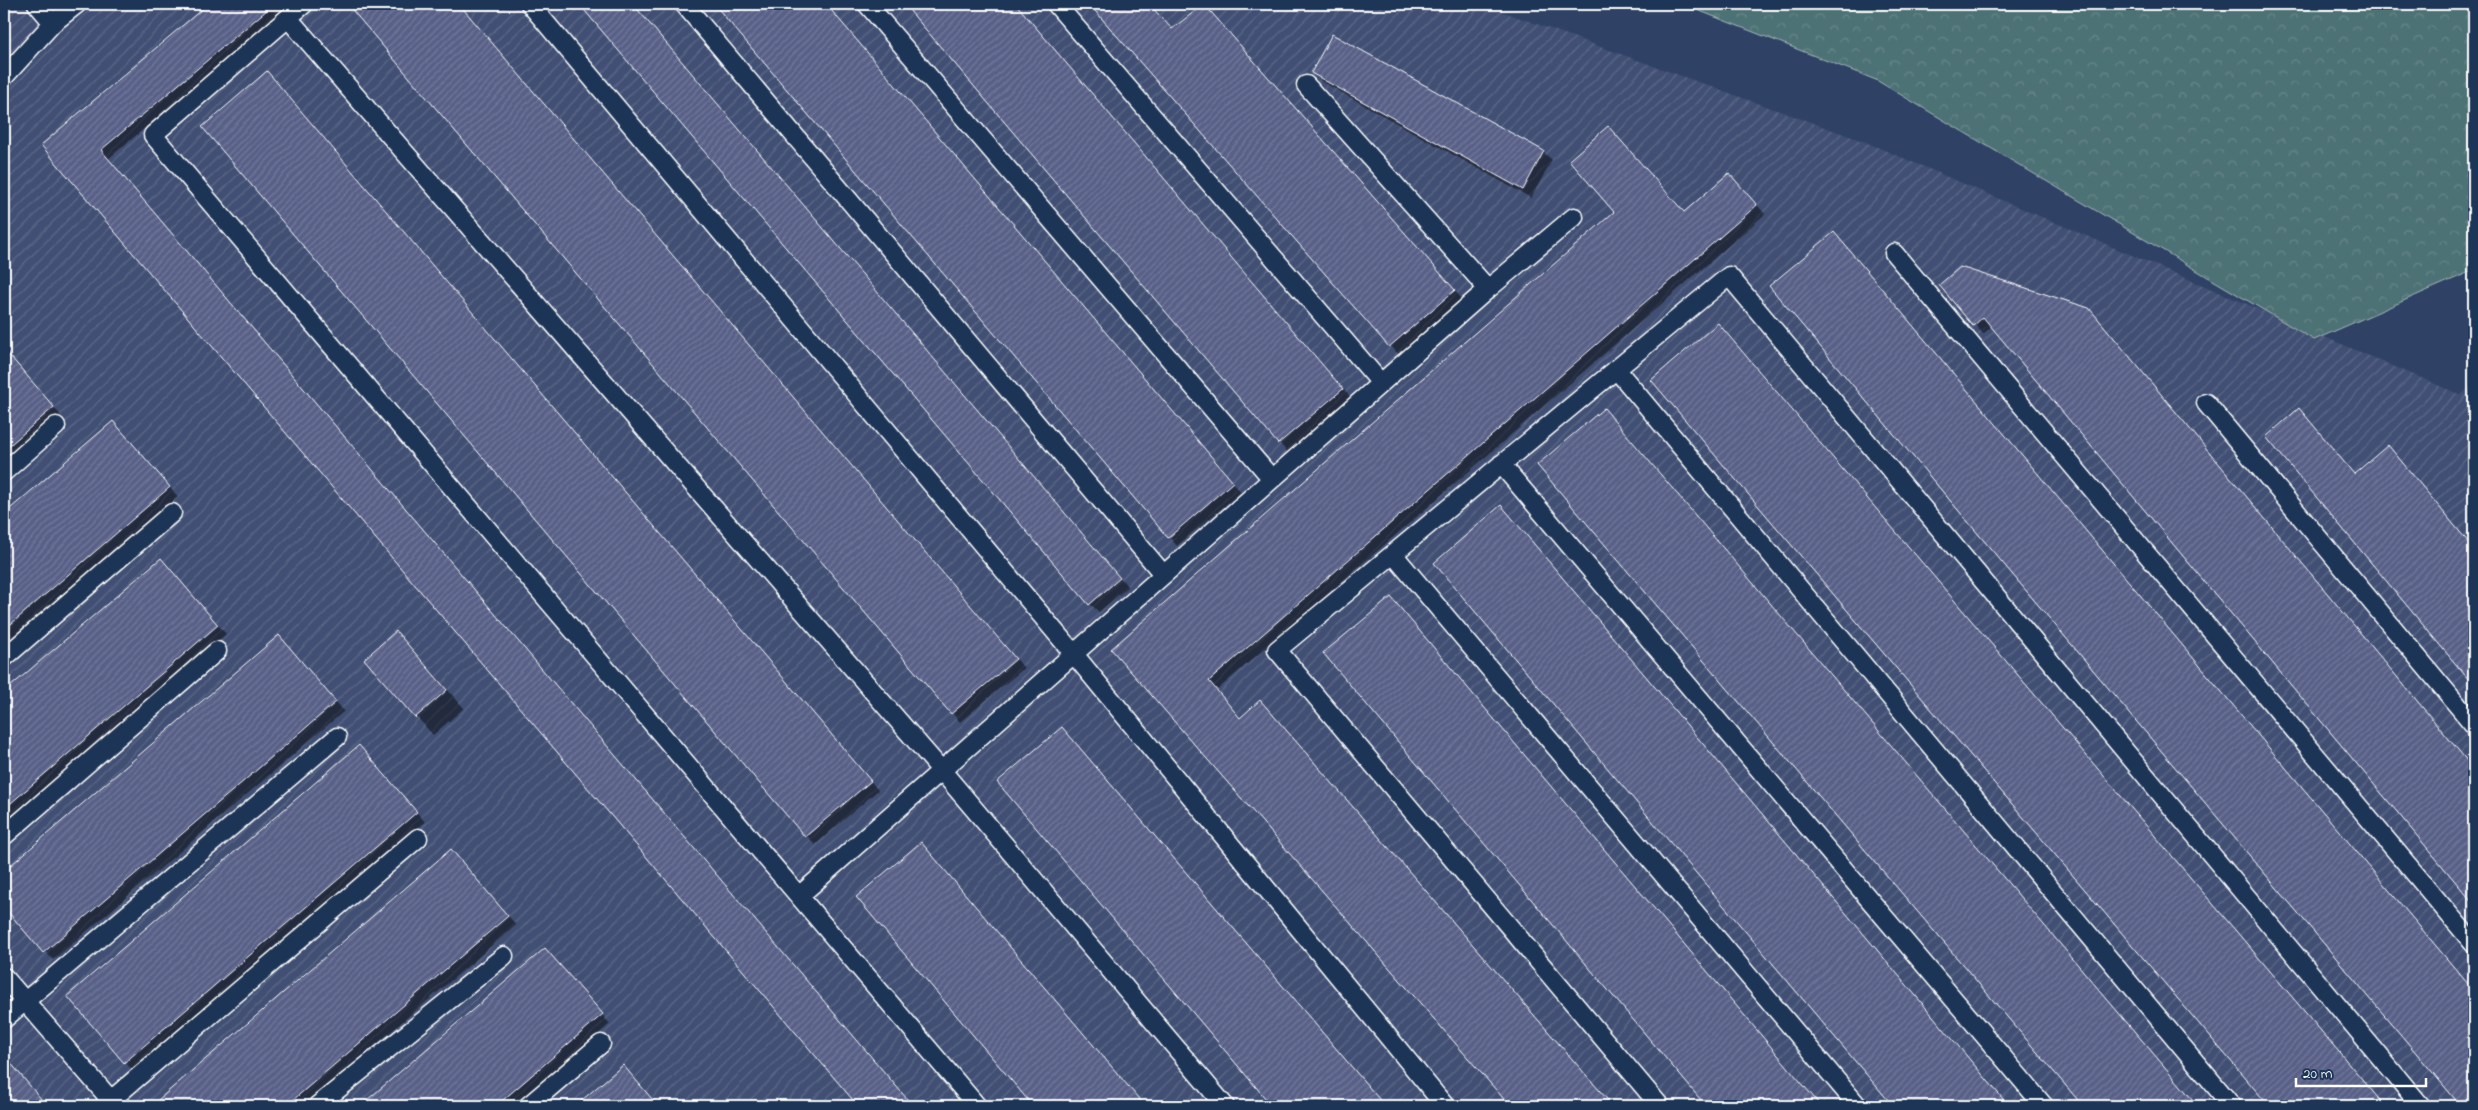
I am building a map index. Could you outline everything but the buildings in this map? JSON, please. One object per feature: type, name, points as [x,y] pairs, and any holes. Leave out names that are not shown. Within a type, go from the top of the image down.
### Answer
[{"type":"lane","points":[[36,4],[54,24]]},
{"type":"lane","points":[[4,77],[54,24],[76,4]]},
{"type":"lane","points":[[304,4],[153,135],[977,1106]]},
{"type":"lane","points":[[530,4],[1073,653],[1445,1106]]},
{"type":"lane","points":[[684,4],[1163,574]]},
{"type":"lane","points":[[867,4],[1272,479]]},
{"type":"lane","points":[[1056,4],[1381,383]]},
{"type":"lane","points":[[288,18],[942,771],[1225,1106]]},
{"type":"lane","points":[[1306,85],[1488,289]]},
{"type":"lane","points":[[800,896],[1163,574],[1488,289],[1574,217]]},
{"type":"lane","points":[[1894,253],[2474,944]]},
{"type":"lane","points":[[1660,1106],[1277,650],[1729,276],[2421,1106]]},
{"type":"lane","points":[[1616,369],[2232,1106]]},
{"type":"lane","points":[[2206,403],[2474,725]]},
{"type":"lane","points":[[4,472],[56,426]]},
{"type":"lane","points":[[1501,464],[2044,1106]]},
{"type":"lane","points":[[4,658],[172,514]]},
{"type":"lane","points":[[1392,554],[1858,1106]]},
{"type":"lane","points":[[4,836],[217,651]]},
{"type":"lane","points":[[4,1019],[337,737]]},
{"type":"lane","points":[[4,977],[111,1104],[418,838]]},
{"type":"lane","points":[[318,1106],[504,956]]},
{"type":"lane","points":[[528,1106],[601,1044]]},
{"type":"shaded area","points":[[4,4],[1481,4],[1863,141],[2461,395],[2474,383],[2474,1106],[4,1106]]},
{"type":"green space","points":[[1682,4],[2474,4],[2474,270],[2314,340],[1876,80]]}]
